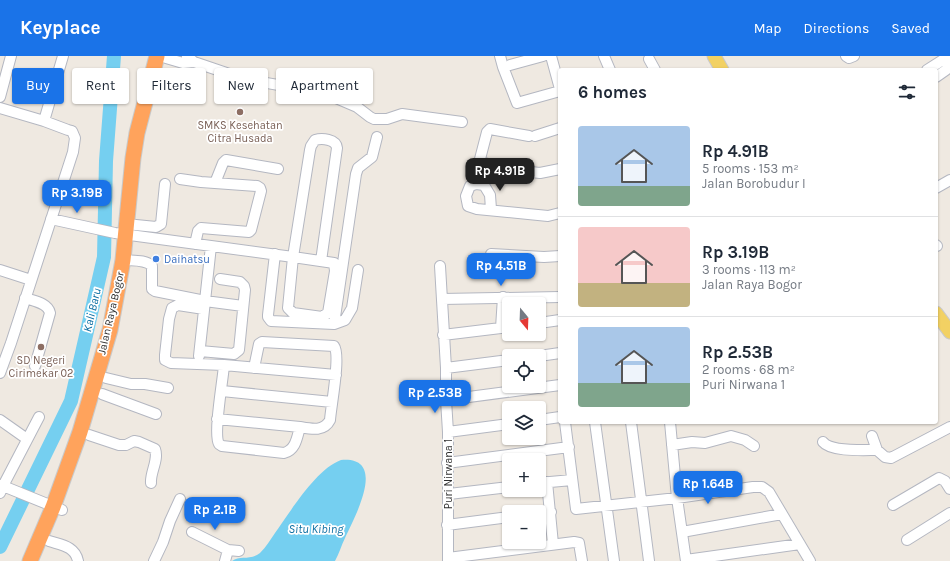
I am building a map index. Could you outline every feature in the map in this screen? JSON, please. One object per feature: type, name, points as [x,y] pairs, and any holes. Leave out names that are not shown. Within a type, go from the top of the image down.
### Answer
[{"type":"highway","name":"Jalan Raya Bogor","points":[[30,561],[58,509],[89,435],[102,394],[127,296],[128,230],[133,158],[137,133],[162,57]]},
{"type":"highway","name":"Jalan Raya Bogor","points":[[41,561],[49,541],[110,330],[117,295],[127,260]]},
{"type":"main road","points":[[714,56],[721,68]]},
{"type":"main road","points":[[938,315],[948,326]]},
{"type":"street","points":[[0,97],[12,56]]},
{"type":"street","points":[[44,121],[63,56]]},
{"type":"street","points":[[500,56],[518,103],[558,91]]},
{"type":"street","points":[[510,65],[542,56]]},
{"type":"street","points":[[551,56],[558,82]]},
{"type":"street","points":[[604,56],[609,68]]},
{"type":"street","points":[[846,56],[849,58],[854,56]]},
{"type":"street","points":[[930,68],[949,56]]},
{"type":"street","points":[[162,57],[183,63],[191,59],[244,79],[324,93],[357,107],[374,119],[387,119],[402,114],[462,122]]},
{"type":"street","points":[[649,59],[654,68]]},
{"type":"street","points":[[938,76],[949,70],[939,61]]},
{"type":"street","points":[[0,108],[72,131],[75,138],[73,152],[0,373]]},
{"type":"street","points":[[558,129],[532,136],[490,129],[486,132],[480,159],[481,162],[508,170],[540,173],[558,169]]},
{"type":"street","points":[[334,324],[356,174],[358,168],[372,157],[377,137]]},
{"type":"street","points":[[128,230],[195,244],[275,254],[293,257],[334,263],[335,271],[328,313],[322,317],[293,313],[288,308],[293,257],[310,146],[314,140],[322,139],[334,142],[337,148],[321,261]]},
{"type":"street","points":[[215,183],[223,163],[226,160],[278,169]]},
{"type":"street","points":[[487,164],[484,186],[490,195],[491,210]]},
{"type":"street","points":[[180,179],[260,188],[261,191],[251,230],[249,232],[201,228],[198,231],[195,244]]},
{"type":"street","points":[[938,187],[950,180]]},
{"type":"street","points":[[51,219],[99,230],[128,230],[156,227],[161,224],[165,184]]},
{"type":"street","points":[[484,186],[476,184],[470,186],[467,193],[466,202],[468,206],[473,208],[548,216],[558,214]]},
{"type":"street","points":[[198,364],[211,246]]},
{"type":"street","points":[[275,254],[268,315],[269,319],[273,321],[334,324],[345,320],[351,312],[358,270]]},
{"type":"street","points":[[491,254],[544,257],[558,256]]},
{"type":"street","points":[[127,260],[145,261],[152,266],[151,285],[153,290],[205,305]]},
{"type":"street","name":"Puri Nirwana 1","points":[[440,266],[448,432],[448,559]]},
{"type":"street","points":[[0,270],[31,280]]},
{"type":"street","points":[[200,351],[234,354],[238,352],[245,290],[244,286],[240,282],[220,279]]},
{"type":"street","points":[[546,297],[558,297]]},
{"type":"street","points":[[25,298],[45,305],[50,313],[35,366]]},
{"type":"street","points":[[442,299],[502,298]]},
{"type":"street","points":[[243,306],[176,305],[172,308],[168,319],[165,360],[171,363],[224,365],[336,375]]},
{"type":"street","points":[[546,322],[558,320]]},
{"type":"street","points":[[443,335],[502,328]]},
{"type":"street","points":[[218,420],[300,426],[313,430],[319,429],[328,424],[336,375],[337,350],[334,346],[262,342],[259,344],[254,368]]},
{"type":"street","points":[[546,355],[558,353]]},
{"type":"street","points":[[446,368],[502,361]]},
{"type":"street","points":[[224,365],[218,420],[217,438],[219,444],[222,446],[284,453],[291,450],[295,444],[300,426]]},
{"type":"street","points":[[106,378],[131,384],[168,388]]},
{"type":"street","points":[[446,400],[558,385]]},
{"type":"street","points":[[222,391],[332,402]]},
{"type":"street","points":[[102,394],[156,414]]},
{"type":"street","points":[[39,417],[1,488],[16,491],[58,509]]},
{"type":"street","points":[[546,419],[558,417]]},
{"type":"street","points":[[0,420],[27,439]]},
{"type":"street","points":[[565,424],[576,509],[762,487],[769,492],[810,561]]},
{"type":"street","points":[[595,424],[614,561]]},
{"type":"street","points":[[631,424],[649,561]]},
{"type":"street","points":[[670,424],[677,498],[686,561],[800,544]]},
{"type":"street","points":[[448,432],[502,425]]},
{"type":"street","points":[[872,436],[877,450],[885,457],[891,458],[950,426]]},
{"type":"street","points":[[89,435],[119,445],[126,445],[134,441],[155,449],[157,455],[151,475],[151,483]]},
{"type":"street","points":[[672,445],[692,442],[705,443],[731,436],[745,440],[754,446]]},
{"type":"street","points":[[823,442],[828,446],[835,448],[850,450],[877,450]]},
{"type":"street","points":[[447,463],[569,447]]},
{"type":"street","points":[[893,505],[939,478],[945,481],[950,489]]},
{"type":"street","points":[[546,483],[572,480]]},
{"type":"street","points":[[448,494],[502,488]]},
{"type":"street","points":[[546,494],[551,512],[552,544]]},
{"type":"street","points":[[154,561],[180,499]]},
{"type":"street","points":[[546,513],[551,512]]},
{"type":"street","points":[[907,540],[950,513]]},
{"type":"street","points":[[682,532],[782,514]]},
{"type":"street","points":[[447,525],[502,518]]},
{"type":"street","points":[[192,532],[228,550],[239,551]]},
{"type":"street","points":[[49,541],[67,546],[73,550],[78,561]]},
{"type":"street","points":[[448,559],[574,542],[579,543],[582,561]]},
{"type":"street","points":[[225,561],[228,550]]},
{"type":"water","name":"Situ Kibing","points":[[341,460],[355,461],[363,468],[366,478],[364,490],[355,517],[335,561],[232,561],[238,558],[253,557],[260,553],[313,481],[322,472]]},
{"type":"waterway","name":"Kali Baru","points":[[0,547],[71,401],[104,257],[106,161],[114,56]]},
{"type":"place","name":"SMKS Kesehatan Citra Husada","points":[[240,112]]},
{"type":"place","name":"Daihatsu","points":[[156,259]]},
{"type":"place","name":"SD Negeri Cirimekar 02","points":[[41,347]]}]
